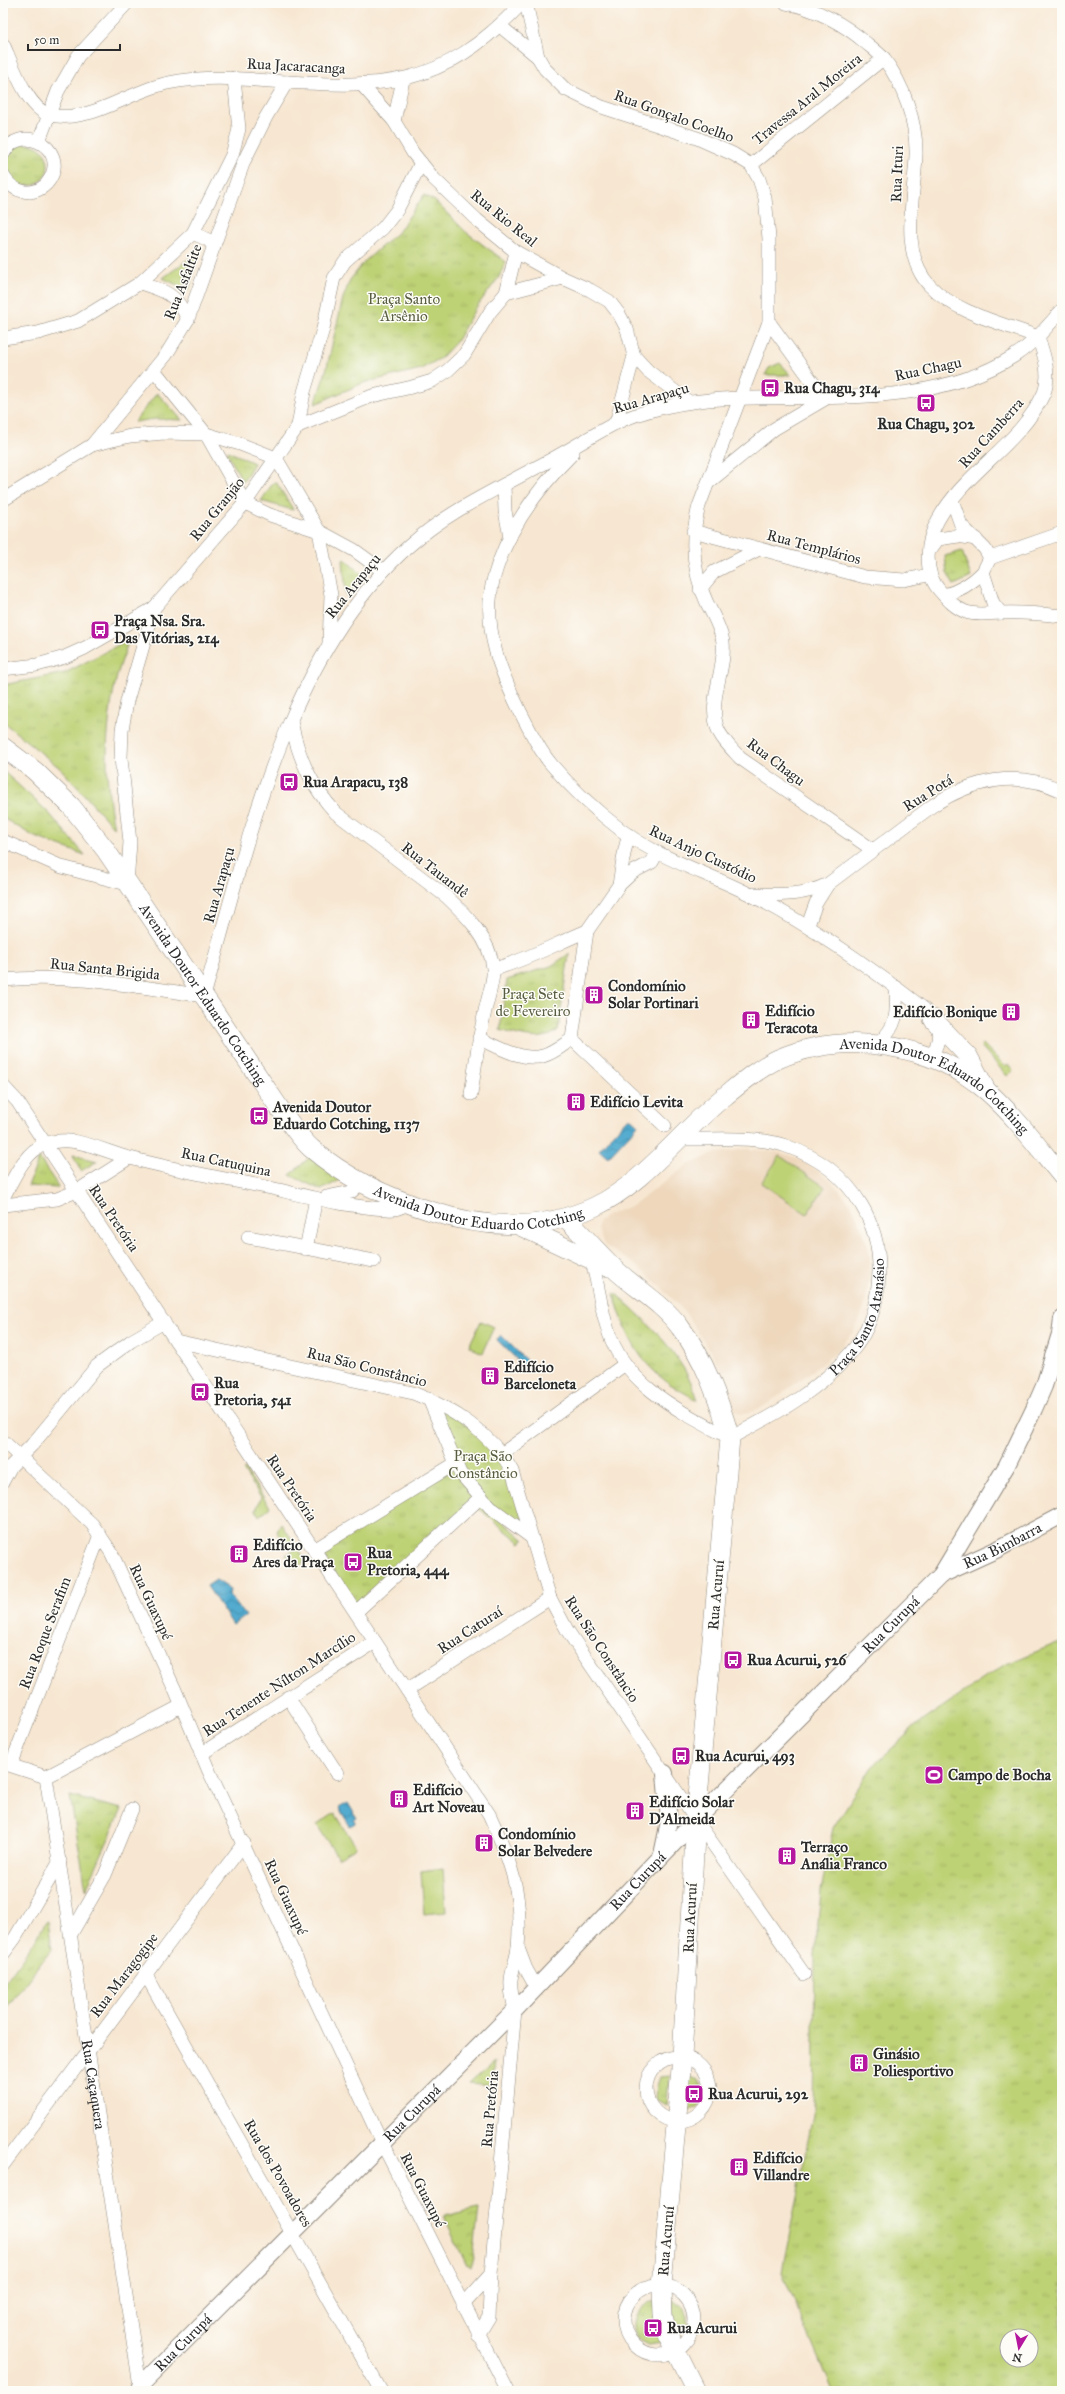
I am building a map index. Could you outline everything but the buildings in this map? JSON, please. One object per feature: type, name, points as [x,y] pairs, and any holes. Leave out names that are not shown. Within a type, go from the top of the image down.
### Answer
[{"type":"main road","name":"Avenida Doutor Eduardo Cotching","points":[[3,747],[35,771],[71,806],[105,849],[127,884],[280,1109],[310,1148],[362,1182],[408,1204],[439,1214],[468,1220],[520,1226],[566,1218],[596,1206],[619,1191],[649,1167],[671,1132],[777,1060],[810,1048],[841,1044],[878,1044],[931,1058],[953,1068],[986,1091],[1022,1127],[1062,1176]]},
{"type":"main road","points":[[933,1019],[968,1056],[986,1091]]},
{"type":"main road","points":[[566,1218],[617,1271],[654,1300],[680,1328],[704,1367],[722,1410],[730,1438]]},
{"type":"main road","points":[[520,1226],[617,1271]]},
{"type":"main road","name":"Rua Acuruí","points":[[696,2391],[667,2333],[663,2315],[662,2285],[682,2057],[696,1820],[730,1438]]},
{"type":"street","points":[[39,140],[58,91],[78,56],[127,3]]},
{"type":"street","name":"Rua Jacaracanga","points":[[49,114],[68,116],[87,112],[167,83],[209,77],[362,85],[403,80],[459,58],[500,26],[522,3]]},
{"type":"street","name":"Rua Gonçalo Coelho","points":[[526,3],[538,57],[545,69],[565,89],[577,97],[602,107],[697,138],[733,154],[750,165],[759,179],[765,198],[768,238],[769,322],[740,399]]},
{"type":"street","name":"Rua Ituri","points":[[786,3],[820,14],[851,30],[884,58],[901,89],[913,123],[916,153],[911,226],[913,252],[918,267],[929,285],[946,300],[978,315],[1038,337]]},
{"type":"street","name":"Rua Gonçalo Coelho","points":[[500,26],[538,57]]},
{"type":"street","points":[[3,44],[26,93],[36,106],[49,114]]},
{"type":"street","name":"Travessa Aral Moreira","points":[[750,165],[884,58]]},
{"type":"street","points":[[3,338],[38,333],[78,321],[140,283],[193,233],[232,155],[239,129],[234,78]]},
{"type":"street","points":[[394,122],[403,80]]},
{"type":"street","name":"Rua Asfaltite","points":[[3,500],[92,445],[154,370],[178,338],[188,319],[244,161],[266,117],[287,82]]},
{"type":"street","name":"Rua Rio Real","points":[[362,85],[394,122],[421,163],[477,220],[516,252],[563,278],[590,290],[609,302],[619,314],[627,329],[634,356],[648,371],[688,402]]},
{"type":"street","points":[[3,155],[10,145],[24,138],[39,140],[48,148],[53,156],[53,175],[48,183],[41,189],[32,192],[22,191],[4,181]]},
{"type":"street","points":[[298,426],[304,392],[324,329],[334,278],[345,261],[383,228],[398,210],[421,163]]},
{"type":"street","points":[[193,233],[208,240],[214,246]]},
{"type":"street","points":[[298,426],[372,396],[412,388],[432,381],[442,374],[464,355],[490,312],[506,293],[516,252]]},
{"type":"street","points":[[506,293],[563,278]]},
{"type":"street","points":[[140,283],[167,292],[176,298],[188,319]]},
{"type":"street","name":"Rua Chagu","points":[[873,850],[740,758],[725,741],[717,726],[715,708],[724,653],[723,640],[700,589],[693,558],[693,531],[708,483],[740,399],[825,398],[902,392],[944,385],[991,369],[1014,356],[1038,337],[1062,310]]},
{"type":"street","points":[[769,322],[825,398]]},
{"type":"street","name":"Rua Camberra","points":[[929,575],[930,550],[933,532],[938,520],[952,500],[1028,420],[1045,391],[1047,376],[1045,357],[1038,337]]},
{"type":"street","name":"Rua Rio Real","points":[[616,423],[634,356]]},
{"type":"street","points":[[154,370],[206,434],[245,503],[270,515],[319,531],[354,550],[383,571]]},
{"type":"street","name":"Rua Chagu","points":[[708,483],[774,429],[825,398]]},
{"type":"street","name":"Rua Arapaçu","points":[[204,996],[272,766],[291,721],[329,644],[383,571],[438,523],[616,423],[688,402],[740,399]]},
{"type":"street","name":"Rua Granjão","points":[[154,608],[245,503],[298,426]]},
{"type":"street","points":[[92,445],[130,436],[164,433],[206,434],[240,444],[276,458],[319,531],[331,594],[329,644]]},
{"type":"street","name":"Rua Anjo Custódio","points":[[581,444],[542,489],[510,537],[494,578],[490,603],[493,647],[500,667],[536,743],[550,762],[591,806],[629,835],[657,853],[751,894],[808,925],[896,987],[933,1019],[939,1031],[940,1039],[931,1058]]},
{"type":"street","points":[[504,485],[505,511],[510,537]]},
{"type":"street","points":[[952,500],[961,525],[976,539],[990,558]]},
{"type":"street","name":"Rua Templários","points":[[693,531],[865,577],[904,580],[929,575]]},
{"type":"street","points":[[944,595],[956,592],[973,583],[983,572],[990,558],[1062,533]]},
{"type":"street","points":[[930,550],[938,539],[958,536],[976,539]]},
{"type":"street","points":[[700,589],[714,572],[759,549]]},
{"type":"street","points":[[983,572],[993,603],[1001,613]]},
{"type":"street","points":[[929,575],[949,601],[966,612],[986,615],[1001,613],[1062,616]]},
{"type":"street","points":[[3,669],[37,665],[85,648],[154,608]]},
{"type":"street","points":[[3,841],[62,867],[127,884],[130,842],[121,758],[122,730],[127,701],[154,608]]},
{"type":"street","name":"Rua Tauandê","points":[[291,721],[296,747],[307,772],[321,796],[336,813],[447,897],[463,912],[479,932],[489,952],[494,969],[479,1038],[471,1094]]},
{"type":"street","name":"Rua Potá","points":[[751,894],[794,895],[814,891],[828,884],[948,795],[972,785],[997,779],[1029,780],[1062,791]]},
{"type":"street","points":[[619,885],[624,857],[623,850],[629,835]]},
{"type":"street","points":[[479,1038],[498,1047],[528,1057],[542,1057],[554,1052],[572,1039],[587,931],[619,885],[642,867],[652,862],[657,853]]},
{"type":"street","points":[[624,857],[633,864],[642,867]]},
{"type":"street","name":"Rua Potá","points":[[808,925],[816,903],[828,884]]},
{"type":"street","points":[[494,969],[519,962],[546,951],[587,931]]},
{"type":"street","name":"Rua Santa Brigida","points":[[3,980],[22,978],[83,981],[204,996]]},
{"type":"street","points":[[878,1044],[889,1034],[895,1021],[896,987]]},
{"type":"street","points":[[572,1039],[671,1132]]},
{"type":"street","name":"Rua Pretória","points":[[3,1086],[77,1191],[489,1814],[508,1854],[516,1887],[519,1918],[518,1948],[511,1980],[515,2010],[490,2274],[489,2317],[478,2336]]},
{"type":"street","name":"Praça Santo Atanásio","points":[[671,1132],[755,1140],[785,1145],[820,1161],[848,1185],[866,1214],[876,1238],[879,1260],[878,1286],[873,1312],[861,1340],[831,1374],[806,1393],[773,1415],[730,1438]]},
{"type":"street","name":"Rua Catuquina","points":[[3,1198],[14,1176],[31,1153],[45,1144],[69,1141],[87,1144],[129,1158],[316,1198],[389,1209],[399,1208],[408,1204]]},
{"type":"street","points":[[3,1205],[57,1199],[77,1191],[129,1158]]},
{"type":"street","name":"Rua Catuquina","points":[[316,1198],[351,1192],[362,1182]]},
{"type":"street","points":[[306,1249],[316,1198]]},
{"type":"street","points":[[248,1237],[374,1261]]},
{"type":"street","points":[[591,1259],[597,1277],[607,1328],[625,1364],[654,1393],[680,1412],[730,1438]]},
{"type":"street","name":"Rua Curupá","points":[[138,2389],[515,2010],[696,1820],[941,1575],[1007,1465],[1044,1386],[1060,1334],[1062,1319]]},
{"type":"street","points":[[3,1480],[11,1466],[21,1457],[97,1366],[131,1341],[164,1322]]},
{"type":"street","name":"Rua São Constâncio","points":[[176,1341],[391,1387],[429,1399],[459,1416],[503,1453],[512,1471],[550,1598],[567,1630],[696,1820],[804,1974]]},
{"type":"street","points":[[503,1453],[625,1364]]},
{"type":"street","points":[[429,1399],[460,1473],[490,1507],[531,1537]]},
{"type":"street","name":"Rua Guaxupé","points":[[3,1442],[92,1524],[111,1552],[181,1706],[201,1754],[244,1843],[382,2143],[478,2336],[508,2391]]},
{"type":"street","points":[[314,1550],[456,1463]]},
{"type":"street","points":[[356,1612],[481,1497]]},
{"type":"street","name":"Rua Bimbarra","points":[[941,1575],[989,1553],[1062,1515]]},
{"type":"street","points":[[971,1526],[971,1542],[977,1550],[989,1553]]},
{"type":"street","name":"Rua Roque Serafim","points":[[7,1764],[100,1535]]},
{"type":"street","name":"Rua Caturaí","points":[[407,1690],[550,1598]]},
{"type":"street","name":"Rua Tenente Nílton Marcílio","points":[[201,1754],[375,1642]]},
{"type":"street","points":[[288,1697],[337,1772]]},
{"type":"street","points":[[7,1764],[46,1777],[181,1706]]},
{"type":"street","points":[[661,1856],[669,1822],[665,1773]]},
{"type":"street","name":"Rua Caçaquera","points":[[46,1777],[71,1934],[87,2051],[138,2389]]},
{"type":"street","points":[[71,1934],[105,1875],[132,1809]]},
{"type":"street","name":"Rua Maragogipe","points":[[3,2165],[145,1973],[244,1843]]},
{"type":"street","points":[[3,1954],[15,1938],[60,1861]]},
{"type":"street","name":"Rua Pretória","points":[[518,1948],[524,1964],[536,1987]]},
{"type":"street","name":"Rua dos Povoadores","points":[[145,1973],[294,2232],[381,2391]]},
{"type":"street","points":[[672,2057],[682,2057],[693,2060],[702,2066],[708,2076],[711,2086],[710,2097],[705,2108],[697,2116],[676,2122],[657,2114],[650,2106],[645,2086],[648,2076],[654,2067],[672,2057]]},
{"type":"street","points":[[463,2305],[490,2274]]},
{"type":"street","points":[[662,2285],[673,2288],[690,2302],[694,2313],[694,2324],[691,2335],[684,2344],[675,2351],[664,2354],[652,2354],[642,2350],[632,2343],[626,2332],[624,2321],[628,2304],[639,2291],[650,2286],[662,2285]]},
{"type":"shaded area","points":[[746,1149],[776,1152],[791,1156],[805,1162],[830,1180],[850,1203],[863,1230],[870,1259],[870,1274],[865,1304],[860,1318],[853,1332],[834,1355],[766,1405],[749,1413],[741,1414],[734,1410],[724,1378],[713,1355],[684,1311],[659,1285],[632,1262],[605,1246],[597,1229],[599,1222],[606,1216],[633,1205],[688,1165],[716,1153]]},
{"type":"green space","points":[[23,144],[31,144],[39,147],[45,153],[48,165],[45,177],[39,183],[31,186],[23,186],[15,183],[9,177],[6,169],[6,161],[9,153],[15,147]]},
{"type":"green space","name":"Praça Santo Arsênio","points":[[424,195],[435,201],[466,232],[506,262],[499,277],[475,309],[456,342],[441,358],[421,369],[363,383],[315,404],[326,371],[343,298],[350,280],[364,262],[399,231]]},
{"type":"green space","points":[[198,252],[189,291],[163,278]]},
{"type":"green space","points":[[780,363],[791,375],[765,375],[769,368]]},
{"type":"green space","points":[[157,393],[182,420],[155,419],[134,422]]},
{"type":"green space","points":[[228,451],[254,463],[243,482],[227,453]]},
{"type":"green space","points":[[276,482],[293,510],[261,501],[273,483]]},
{"type":"green space","points":[[962,551],[971,577],[954,585],[947,573],[945,556]]},
{"type":"green space","points":[[344,559],[364,576],[348,596],[346,595]]},
{"type":"green space","points":[[124,642],[128,642],[115,684],[109,720],[107,756],[107,774],[114,828],[61,769],[3,722],[3,685],[65,673]]},
{"type":"green space","points":[[3,771],[48,812],[85,855],[35,837],[3,818]]},
{"type":"green space","name":"Praça Sete de Fevereiro","points":[[569,954],[558,1030],[545,1037],[530,1037],[500,1030],[507,980],[551,966]]},
{"type":"green space","points":[[983,1044],[1005,1066],[1008,1064],[1013,1070],[1007,1076],[981,1046]]},
{"type":"green space","points":[[73,1155],[97,1161],[81,1171]]},
{"type":"green space","points":[[780,1156],[825,1187],[807,1214],[761,1183]]},
{"type":"green space","points":[[310,1157],[342,1179],[321,1190],[290,1175]]},
{"type":"green space","points":[[39,1158],[58,1186],[57,1188],[28,1186]]},
{"type":"green space","points":[[615,1293],[653,1328],[675,1355],[692,1384],[698,1400],[665,1380],[652,1370],[642,1358],[626,1330],[614,1294]]},
{"type":"green space","points":[[481,1321],[494,1327],[482,1353],[469,1346]]},
{"type":"green space","name":"Praça São Constâncio","points":[[432,1403],[458,1417],[505,1461],[527,1532],[490,1504],[462,1471]]},
{"type":"green space","name":"Praça São Constâncio","points":[[453,1465],[478,1497],[356,1607],[320,1550]]},
{"type":"green space","points":[[245,1469],[270,1507],[259,1516],[256,1510],[261,1497],[243,1470]]},
{"type":"green space","points":[[481,1502],[524,1540],[521,1543],[477,1507]]},
{"type":"green space","points":[[281,1523],[293,1541],[286,1546],[277,1532]]},
{"type":"green space","points":[[298,1548],[306,1561],[295,1568],[286,1555]]},
{"type":"green space","points":[[1062,1641],[1062,2391],[832,2391],[782,2272],[813,2115],[815,1955],[821,1891],[833,1828],[872,1767],[919,1723],[1004,1665]]},
{"type":"green space","points":[[70,1796],[122,1809],[86,1889]]},
{"type":"green space","points":[[335,1813],[356,1847],[338,1858],[317,1825]]},
{"type":"green space","points":[[443,1868],[446,1912],[424,1914],[421,1871]]},
{"type":"green space","points":[[46,1921],[48,1921],[52,1949],[3,2012],[3,1985],[37,1938]]},
{"type":"green space","points":[[494,2062],[491,2086],[469,2084]]},
{"type":"green space","points":[[669,2076],[667,2105],[656,2099],[657,2086],[660,2077]]},
{"type":"green space","points":[[687,2076],[699,2080],[704,2090],[704,2101],[697,2108],[684,2111]]},
{"type":"green space","points":[[479,2208],[473,2259],[470,2267],[466,2264],[444,2216]]},
{"type":"green space","points":[[655,2300],[663,2343],[649,2345],[637,2339],[634,2321],[639,2311],[643,2307]]},
{"type":"green space","points":[[672,2300],[683,2306],[687,2317],[687,2328],[679,2336],[673,2323]]},
{"type":"water","points":[[629,1117],[638,1125],[608,1157],[599,1149]]},
{"type":"water","points":[[501,1335],[533,1367],[529,1371],[497,1340]]},
{"type":"water","points":[[216,1580],[230,1589],[229,1595],[246,1616],[233,1625],[207,1586]]},
{"type":"water","points":[[348,1803],[357,1818],[354,1820],[355,1823],[350,1826],[339,1808]]},
{"type":"place","name":"Rua Chagu, 314","points":[[770,388]]},
{"type":"place","name":"Rua Chagu, 302","points":[[926,403]]},
{"type":"place","name":"Praça Nsa. Sra. Das Vitórias, 214","points":[[100,630]]},
{"type":"place","name":"Rua Arapacu, 138","points":[[289,782]]},
{"type":"place","name":"Condomínio Solar Portinari","points":[[594,995]]},
{"type":"place","name":"Edifício Bonique","points":[[1011,1012]]},
{"type":"place","name":"Edifício Teracota","points":[[751,1020]]},
{"type":"place","name":"Edifício Levita","points":[[576,1102]]},
{"type":"place","name":"Avenida Doutor Eduardo Cotching, 1137","points":[[259,1116]]},
{"type":"place","name":"Edifício Barceloneta","points":[[490,1376]]},
{"type":"place","name":"Rua Pretoria, 541","points":[[200,1392]]},
{"type":"place","name":"Edifício Ares da Praça","points":[[239,1554]]},
{"type":"place","name":"Rua Pretoria, 444","points":[[353,1562]]},
{"type":"place","name":"Rua Acurui, 526","points":[[733,1660]]},
{"type":"place","name":"Rua Acurui, 493","points":[[681,1756]]},
{"type":"place","name":"Campo de Bocha","points":[[934,1775]]},
{"type":"place","name":"Edifício Art Noveau","points":[[399,1799]]},
{"type":"place","name":"Edifício Solar D'Almeida","points":[[635,1811]]},
{"type":"place","name":"Condomínio Solar Belvedere","points":[[484,1843]]},
{"type":"place","name":"Terraço Anália Franco","points":[[787,1856]]},
{"type":"place","name":"Ginásio Poliesportivo","points":[[859,2063]]},
{"type":"place","name":"Rua Acurui, 292","points":[[694,2094]]},
{"type":"place","name":"Edifício Villandre","points":[[739,2167]]},
{"type":"place","name":"Rua Acurui","points":[[653,2328]]}]
